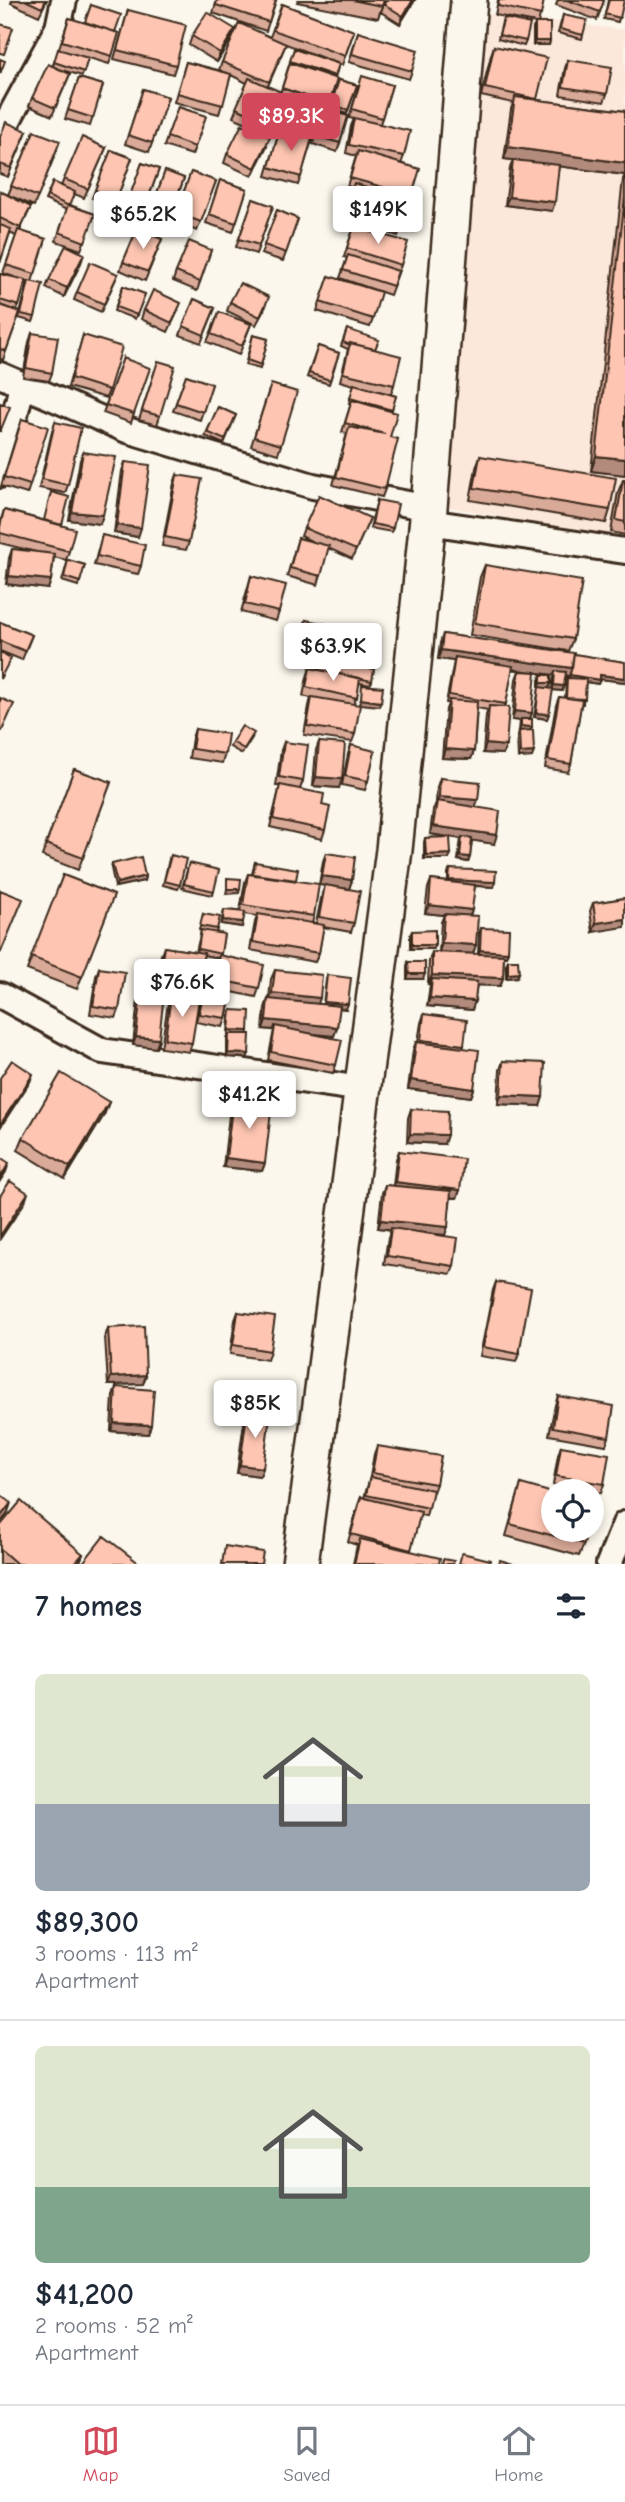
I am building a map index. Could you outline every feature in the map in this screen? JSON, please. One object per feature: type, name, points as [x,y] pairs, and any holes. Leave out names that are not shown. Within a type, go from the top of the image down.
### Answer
[{"type":"main road","points":[[300,1564],[394,850],[429,515],[469,0]]},
{"type":"street","points":[[0,123],[6,124],[58,29],[64,0]]},
{"type":"street","points":[[0,375],[127,430],[313,486],[429,515],[625,551]]},
{"type":"street","points":[[0,475],[22,386]]},
{"type":"street","points":[[0,995],[102,1051],[362,1089]]},
{"type":"street","points":[[609,1564],[625,1524]]},
{"type":"shaded area","points":[[485,13],[625,30],[625,539],[448,507]]},
{"type":"building","points":[[25,0],[46,0],[42,8]]},
{"type":"building","points":[[217,0],[276,0],[269,22],[216,5]]},
{"type":"building","points":[[352,0],[384,0],[382,6]]},
{"type":"building","points":[[386,0],[413,0],[403,16],[384,4]]},
{"type":"building","points":[[499,0],[544,0],[541,15],[498,6]]},
{"type":"building","points":[[567,0],[604,0],[600,12]]},
{"type":"building","points":[[609,0],[624,0],[620,18],[605,14]]},
{"type":"building","points":[[282,4],[354,31],[345,56],[273,30]]},
{"type":"building","points":[[91,5],[121,15],[115,32],[85,22]]},
{"type":"building","points":[[128,10],[186,25],[176,65],[117,50]]},
{"type":"building","points":[[207,12],[235,29],[220,53],[192,36]]},
{"type":"building","points":[[563,15],[587,20],[583,35],[560,29]]},
{"type":"building","points":[[69,18],[119,33],[112,56],[62,41]]},
{"type":"building","points":[[504,18],[530,24],[526,41],[499,35]]},
{"type":"building","points":[[239,23],[286,44],[269,82],[222,62]]},
{"type":"building","points":[[535,23],[550,23],[550,41],[535,41]]},
{"type":"building","points":[[0,24],[13,28],[4,54],[0,53]]},
{"type":"building","points":[[358,32],[418,50],[412,71],[352,54]]},
{"type":"building","points":[[494,46],[547,58],[537,99],[485,88]]},
{"type":"building","points":[[58,49],[88,58],[84,72],[54,62]]},
{"type":"building","points":[[294,49],[339,64],[335,76],[290,61]]},
{"type":"building","points":[[0,59],[5,61],[0,74]]},
{"type":"building","points":[[568,60],[612,67],[607,94],[563,87]]},
{"type":"building","points":[[186,62],[231,74],[223,105],[177,93]]},
{"type":"building","points":[[290,63],[337,79],[329,104],[282,88]]},
{"type":"building","points":[[48,64],[70,74],[55,108],[32,98]]},
{"type":"building","points":[[362,76],[392,85],[382,118],[352,109]]},
{"type":"building","points":[[79,78],[103,85],[93,118],[68,110]]},
{"type":"building","points":[[249,78],[279,91],[266,121],[236,108]]},
{"type":"building","points":[[339,80],[357,85],[348,110],[331,104]]},
{"type":"building","points":[[143,89],[168,97],[152,143],[128,135]]},
{"type":"building","points":[[286,96],[322,106],[314,133],[277,122]]},
{"type":"building","points":[[515,97],[625,111],[625,163],[508,147]]},
{"type":"building","points":[[178,107],[206,116],[195,147],[167,137]]},
{"type":"building","points":[[324,109],[348,116],[340,143],[316,136]]},
{"type":"building","points":[[354,118],[410,131],[404,156],[349,145]]},
{"type":"building","points":[[6,122],[27,131],[11,168],[0,164],[0,137]]},
{"type":"building","points":[[242,124],[270,137],[255,168],[227,154]]},
{"type":"building","points":[[280,129],[312,138],[301,177],[269,167]]},
{"type":"building","points":[[34,131],[60,141],[38,197],[11,186]]},
{"type":"building","points":[[82,137],[106,148],[88,189],[64,179]]},
{"type":"building","points":[[111,150],[132,158],[117,198],[95,190]]},
{"type":"building","points":[[358,151],[420,169],[412,195],[350,178]]},
{"type":"building","points":[[513,160],[559,165],[555,202],[509,197]]},
{"type":"building","points":[[142,163],[159,169],[145,207],[128,201]]},
{"type":"building","points":[[165,171],[184,178],[171,214],[152,207]]},
{"type":"building","points":[[191,172],[216,181],[201,222],[176,213]]},
{"type":"building","points":[[220,180],[247,189],[236,223],[209,214]]},
{"type":"building","points":[[53,182],[75,192],[69,206],[47,196]]},
{"type":"building","points":[[354,183],[409,201],[401,227],[346,210]]},
{"type":"building","points":[[0,191],[31,207],[20,228],[0,218]]},
{"type":"building","points":[[625,197],[625,459],[596,456]]},
{"type":"building","points":[[253,199],[273,206],[259,245],[239,239]]},
{"type":"building","points":[[68,205],[95,214],[85,242],[59,232]]},
{"type":"building","points":[[277,210],[298,219],[286,253],[264,245]]},
{"type":"building","points":[[0,225],[11,229],[0,263]]},
{"type":"building","points":[[354,227],[408,242],[401,265],[347,248]]},
{"type":"building","points":[[137,229],[162,239],[148,272],[123,262]]},
{"type":"building","points":[[18,230],[46,239],[35,274],[6,265]]},
{"type":"building","points":[[189,241],[211,250],[200,282],[176,272]]},
{"type":"building","points":[[66,245],[84,254],[67,288],[49,280]]},
{"type":"building","points":[[348,255],[398,271],[393,286],[343,270]]},
{"type":"building","points":[[90,262],[118,274],[104,304],[77,292]]},
{"type":"building","points":[[0,274],[26,280],[19,306],[0,300]]},
{"type":"building","points":[[329,276],[381,292],[373,319],[320,302]]},
{"type":"building","points":[[29,281],[43,284],[35,317],[21,314]]},
{"type":"building","points":[[240,283],[269,297],[260,317],[230,302]]},
{"type":"building","points":[[123,286],[145,294],[137,315],[116,307]]},
{"type":"building","points":[[153,290],[181,303],[172,323],[144,310]]},
{"type":"building","points":[[194,299],[215,308],[204,335],[183,326]]},
{"type":"building","points":[[0,305],[20,312],[6,351],[0,349]]},
{"type":"building","points":[[219,312],[251,324],[242,346],[211,334]]},
{"type":"building","points":[[347,329],[379,340],[375,349],[343,342]]},
{"type":"building","points":[[32,333],[58,337],[52,373],[26,368]]},
{"type":"building","points":[[83,335],[122,347],[109,390],[71,378]]},
{"type":"building","points":[[253,335],[268,339],[261,365],[247,360]]},
{"type":"building","points":[[350,343],[401,356],[394,385],[343,373]]},
{"type":"building","points":[[318,346],[339,353],[330,380],[309,373]]},
{"type":"building","points":[[123,358],[150,368],[134,414],[106,405]]},
{"type":"building","points":[[158,361],[175,366],[160,416],[142,411]]},
{"type":"building","points":[[186,375],[212,384],[203,412],[176,403]]},
{"type":"building","points":[[271,384],[297,392],[281,445],[254,437]]},
{"type":"building","points":[[354,384],[396,396],[392,410],[350,398]]},
{"type":"building","points":[[352,400],[397,413],[390,437],[398,439],[385,489],[336,477],[349,427],[385,434],[345,423]]},
{"type":"building","points":[[0,403],[10,407],[0,432]]},
{"type":"building","points":[[218,407],[236,415],[225,440],[207,432]]},
{"type":"building","points":[[22,419],[48,427],[30,485],[4,477]]},
{"type":"building","points":[[55,422],[81,428],[68,485],[42,479]]},
{"type":"building","points":[[83,452],[116,457],[103,515],[72,512]]},
{"type":"building","points":[[480,456],[616,478],[610,510],[474,488]]},
{"type":"building","points":[[125,462],[150,465],[141,528],[117,525]]},
{"type":"building","points":[[177,475],[202,479],[189,542],[165,537]]},
{"type":"building","points":[[625,480],[625,522],[616,520]]},
{"type":"building","points":[[51,492],[69,497],[62,525],[44,520]]},
{"type":"building","points":[[319,495],[370,518],[356,550],[304,528]]},
{"type":"building","points":[[377,500],[398,504],[393,528],[372,524]]},
{"type":"building","points":[[4,510],[75,529],[69,551],[0,533]]},
{"type":"building","points":[[102,535],[145,545],[141,566],[97,556]]},
{"type":"building","points":[[298,538],[329,546],[321,576],[290,568]]},
{"type":"building","points":[[12,549],[54,554],[51,580],[9,576]]},
{"type":"building","points":[[68,560],[85,565],[80,582],[64,577]]},
{"type":"building","points":[[485,565],[582,581],[573,639],[475,623]]},
{"type":"building","points":[[251,576],[286,585],[279,612],[245,604]]},
{"type":"building","points":[[306,620],[363,631],[357,662],[300,650]]},
{"type":"building","points":[[0,622],[32,635],[25,651],[0,641]]},
{"type":"building","points":[[443,634],[574,653],[572,668],[441,650]]},
{"type":"building","points":[[0,652],[11,658],[0,679]]},
{"type":"building","points":[[574,654],[625,662],[625,678],[600,675],[600,680],[570,675]]},
{"type":"building","points":[[455,657],[513,666],[506,704],[449,695]]},
{"type":"building","points":[[321,660],[374,669],[372,681],[319,670]]},
{"type":"building","points":[[310,668],[360,678],[357,698],[306,687]]},
{"type":"building","points":[[519,671],[536,672],[532,713],[515,711]]},
{"type":"building","points":[[555,671],[566,672],[564,686],[554,685]]},
{"type":"building","points":[[541,675],[551,675],[551,683],[541,683]]},
{"type":"building","points":[[567,678],[586,679],[585,699],[566,698]]},
{"type":"building","points":[[362,685],[383,687],[381,702],[361,699]]},
{"type":"building","points":[[539,687],[553,689],[549,714],[536,713]]},
{"type":"building","points":[[312,697],[360,705],[355,734],[307,726]]},
{"type":"building","points":[[559,697],[582,700],[571,764],[548,760]]},
{"type":"building","points":[[0,698],[14,704],[2,731],[0,730]]},
{"type":"building","points":[[449,700],[477,702],[474,751],[445,749]]},
{"type":"building","points":[[489,706],[509,707],[506,746],[486,744]]},
{"type":"building","points":[[521,719],[532,719],[532,727],[521,726]]},
{"type":"building","points":[[242,726],[254,733],[244,749],[232,742]]},
{"type":"building","points":[[195,729],[228,734],[225,754],[192,749]]},
{"type":"building","points":[[533,730],[534,752],[520,753],[519,731]]},
{"type":"building","points":[[284,742],[308,745],[303,781],[279,777]]},
{"type":"building","points":[[319,742],[345,744],[342,779],[316,777]]},
{"type":"building","points":[[351,745],[375,751],[368,781],[345,776]]},
{"type":"building","points":[[74,769],[111,782],[83,858],[46,844]]},
{"type":"building","points":[[440,778],[480,782],[478,800],[439,797]]},
{"type":"building","points":[[280,785],[324,794],[322,805],[330,807],[325,830],[273,819]]},
{"type":"building","points":[[437,801],[500,811],[497,835],[433,826]]},
{"type":"building","points":[[450,837],[451,854],[426,855],[425,838]]},
{"type":"building","points":[[462,837],[472,838],[470,857],[460,856]]},
{"type":"building","points":[[326,853],[355,857],[352,880],[322,876]]},
{"type":"building","points":[[171,855],[186,859],[180,885],[164,881]]},
{"type":"building","points":[[141,857],[145,876],[117,883],[112,864]]},
{"type":"building","points":[[255,862],[298,869],[296,880],[253,874]]},
{"type":"building","points":[[189,863],[219,870],[214,891],[184,884]]},
{"type":"building","points":[[450,869],[496,871],[495,882],[449,880]]},
{"type":"building","points":[[248,874],[319,884],[314,916],[243,905]]},
{"type":"building","points":[[63,875],[114,895],[82,977],[31,957]]},
{"type":"building","points":[[227,878],[241,879],[240,889],[227,889]]},
{"type":"building","points":[[431,880],[475,885],[472,910],[429,905]]},
{"type":"building","points":[[325,885],[360,891],[354,923],[319,917]]},
{"type":"building","points":[[0,890],[23,899],[1,952],[0,951]]},
{"type":"building","points":[[625,898],[625,919],[596,923],[593,903]]},
{"type":"building","points":[[224,910],[245,912],[243,922],[223,920]]},
{"type":"building","points":[[203,914],[220,917],[217,929],[200,926]]},
{"type":"building","points":[[258,914],[324,925],[319,953],[253,942]]},
{"type":"building","points":[[444,914],[478,916],[476,945],[442,943]]},
{"type":"building","points":[[481,928],[509,929],[508,952],[480,950]]},
{"type":"building","points":[[201,930],[224,934],[221,954],[198,949]]},
{"type":"building","points":[[435,930],[435,945],[412,945],[412,931]]},
{"type":"building","points":[[164,947],[204,953],[198,985],[159,978]]},
{"type":"building","points":[[432,952],[504,955],[503,978],[432,975]]},
{"type":"building","points":[[219,955],[264,965],[259,988],[214,979]]},
{"type":"building","points":[[508,960],[518,960],[519,973],[508,974]]},
{"type":"building","points":[[408,962],[425,962],[425,974],[409,974]]},
{"type":"building","points":[[99,968],[125,972],[119,1010],[93,1006]]},
{"type":"building","points":[[275,970],[322,975],[320,998],[272,993]]},
{"type":"building","points":[[327,975],[351,978],[348,1004],[324,1002]]},
{"type":"building","points":[[432,979],[477,982],[475,1001],[430,998]]},
{"type":"building","points":[[205,985],[232,990],[226,1018],[199,1014]]},
{"type":"building","points":[[141,992],[164,994],[159,1039],[136,1037]]},
{"type":"building","points":[[171,995],[199,999],[192,1043],[165,1039]]},
{"type":"building","points":[[268,999],[340,1006],[337,1027],[266,1020]]},
{"type":"building","points":[[231,1010],[250,1011],[249,1031],[229,1030]]},
{"type":"building","points":[[424,1014],[467,1020],[464,1045],[421,1040]]},
{"type":"building","points":[[275,1026],[342,1040],[336,1065],[271,1052]]},
{"type":"building","points":[[229,1034],[250,1034],[249,1054],[228,1053]]},
{"type":"building","points":[[416,1042],[479,1050],[474,1089],[411,1080]]},
{"type":"building","points":[[12,1060],[33,1074],[0,1125],[0,1078]]},
{"type":"building","points":[[503,1061],[545,1063],[543,1097],[501,1095]]},
{"type":"building","points":[[61,1073],[109,1102],[70,1167],[23,1138]]},
{"type":"building","points":[[233,1099],[272,1103],[265,1163],[226,1158]]},
{"type":"building","points":[[411,1109],[448,1111],[447,1135],[410,1134]]},
{"type":"building","points":[[399,1151],[464,1159],[460,1190],[395,1182]]},
{"type":"building","points":[[0,1157],[9,1163],[0,1178]]},
{"type":"building","points":[[10,1181],[28,1193],[0,1236],[0,1196]]},
{"type":"building","points":[[385,1185],[451,1191],[448,1227],[381,1220]]},
{"type":"building","points":[[391,1228],[458,1238],[454,1266],[387,1256]]},
{"type":"building","points":[[496,1282],[531,1288],[519,1354],[483,1347]]},
{"type":"building","points":[[238,1312],[275,1317],[270,1351],[233,1345]]},
{"type":"building","points":[[144,1326],[146,1375],[111,1377],[108,1328]]},
{"type":"building","points":[[116,1387],[154,1390],[151,1425],[114,1423]]},
{"type":"building","points":[[558,1396],[614,1406],[609,1437],[553,1427]]},
{"type":"building","points":[[247,1413],[270,1416],[263,1468],[240,1465]]},
{"type":"building","points":[[377,1446],[441,1456],[436,1484],[372,1473]]},
{"type":"building","points":[[561,1446],[609,1454],[604,1484],[604,1479],[556,1476]]},
{"type":"building","points":[[370,1477],[433,1490],[429,1508],[366,1495]]},
{"type":"building","points":[[521,1484],[541,1490],[541,1532],[510,1524]]},
{"type":"building","points":[[0,1494],[11,1503],[0,1517]]},
{"type":"building","points":[[361,1497],[421,1512],[411,1550],[351,1534]]},
{"type":"building","points":[[21,1501],[83,1554],[74,1564],[17,1564],[0,1549],[0,1526]]},
{"type":"building","points":[[104,1536],[140,1564],[82,1564]]},
{"type":"building","points":[[360,1539],[440,1558],[439,1564],[354,1564]]},
{"type":"building","points":[[225,1546],[263,1552],[261,1564],[222,1564]]},
{"type":"building","points":[[462,1553],[490,1560],[489,1564],[459,1564]]},
{"type":"building","points":[[443,1559],[454,1561],[453,1564],[442,1564]]}]
